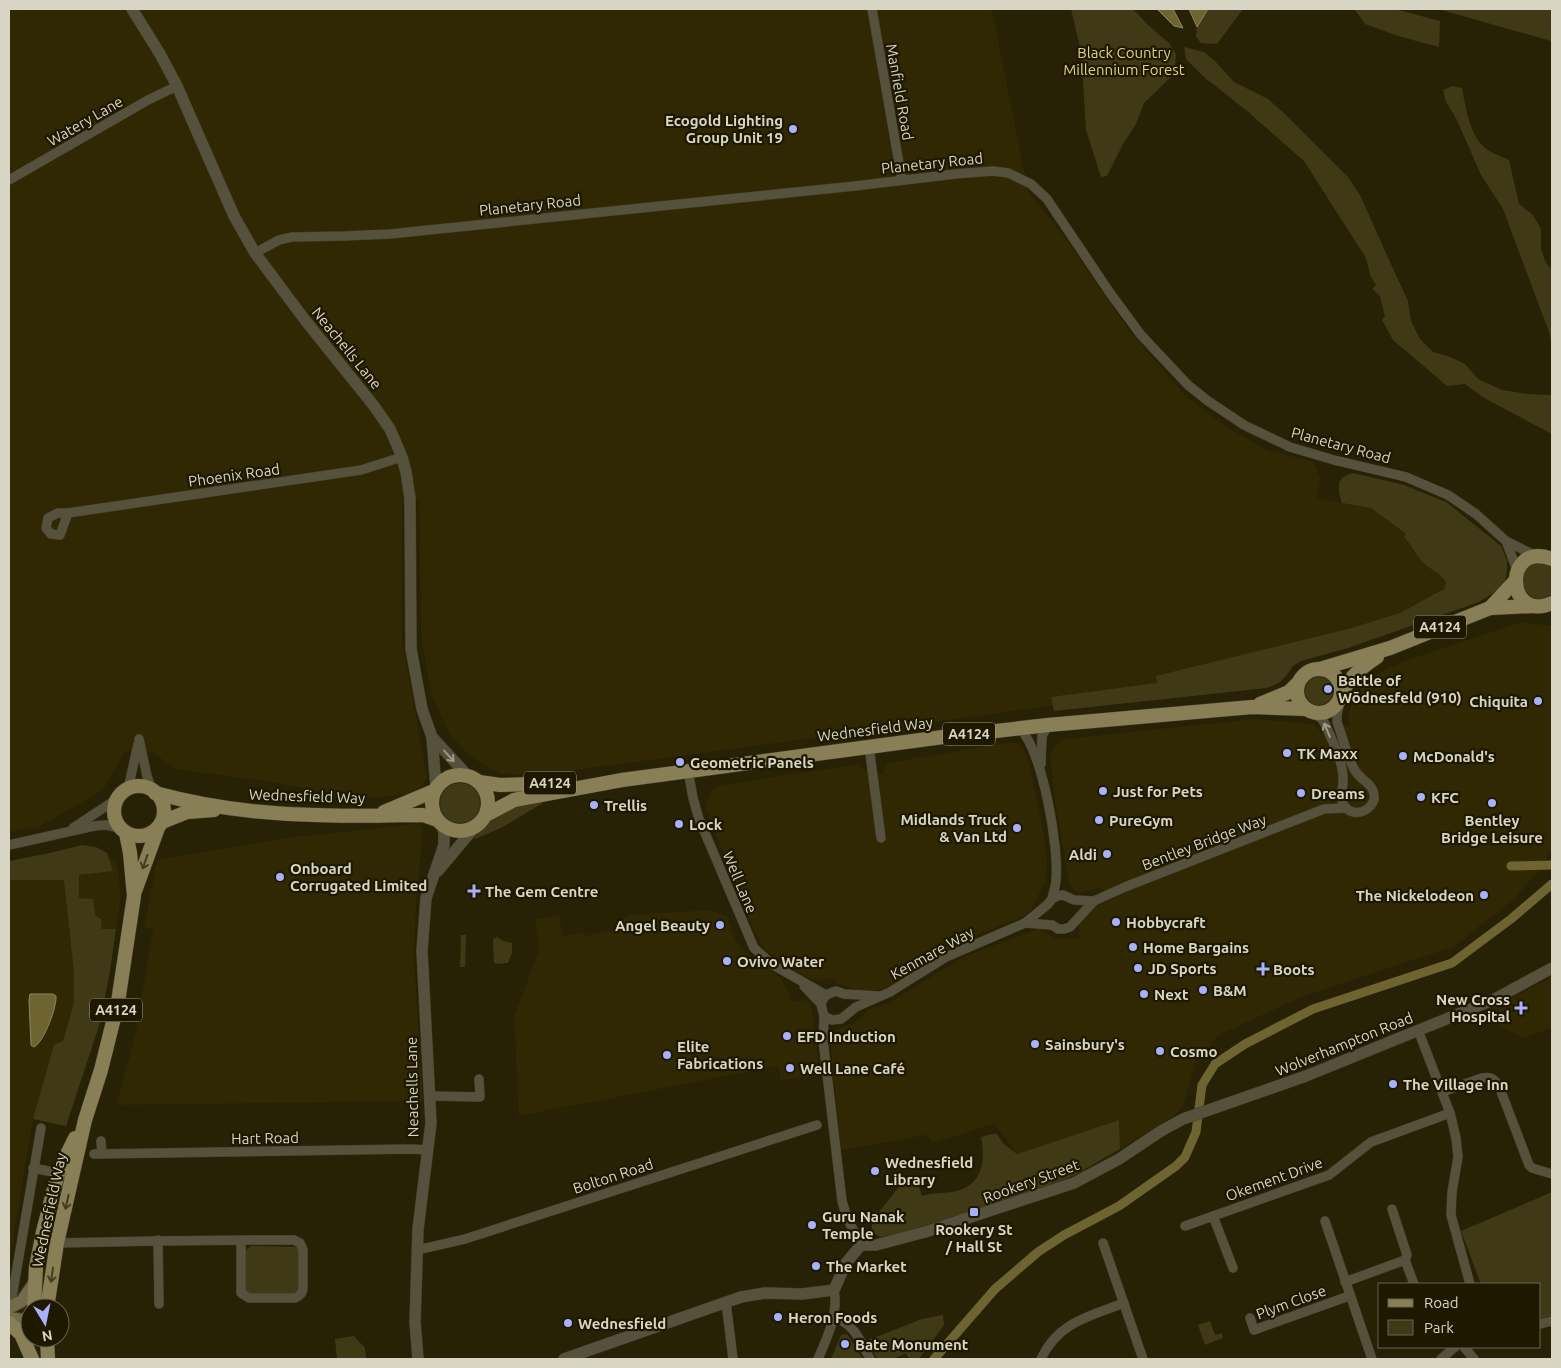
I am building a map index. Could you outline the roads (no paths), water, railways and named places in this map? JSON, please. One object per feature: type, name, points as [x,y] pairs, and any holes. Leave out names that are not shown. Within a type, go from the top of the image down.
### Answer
[{"type":"main road","points":[[1546,557],[1523,563],[1516,575],[1520,596],[1526,602],[1546,606]]},
{"type":"main road","name":"A4124","points":[[1490,608],[1516,575]]},
{"type":"main road","name":"A4124","points":[[1320,668],[1390,648],[1490,608],[1546,606]]},
{"type":"main road","name":"A4124","points":[[1341,694],[1348,681],[1359,669],[1390,648]]},
{"type":"main road","points":[[1320,668],[1330,671],[1337,678],[1341,685],[1341,694],[1338,702],[1332,709],[1325,712],[1309,711],[1299,700],[1298,683],[1306,673],[1320,668]]},
{"type":"main road","name":"Wednesfield Way","points":[[1252,707],[1289,692],[1298,683]]},
{"type":"main road","name":"Wednesfield Way","points":[[486,814],[514,800],[622,780],[869,746],[1048,724],[1252,707],[1309,711]]},
{"type":"main road","points":[[458,774],[473,778],[485,789],[488,796],[486,814],[474,828],[466,831],[457,831],[439,822],[432,811],[431,800],[435,789],[441,781],[449,776],[458,774]]},
{"type":"main road","name":"Wednesfield Way","points":[[473,778],[500,785],[622,780]]},
{"type":"main road","points":[[145,787],[154,792],[162,801],[165,812],[160,825],[151,833],[141,836],[132,835],[123,831],[115,819],[114,810],[117,799],[122,792],[128,789],[145,787]]},
{"type":"main road","name":"Wednesfield Way","points":[[376,814],[435,789]]},
{"type":"main road","name":"Wednesfield Way","points":[[154,792],[178,799],[237,810],[315,816],[423,815],[439,822]]},
{"type":"main road","name":"Wednesfield Way","points":[[49,1298],[57,1243],[85,1120],[101,1070],[118,1002],[134,896],[160,825],[187,812],[237,810]]},
{"type":"main road","name":"Wednesfield Way","points":[[123,831],[130,847],[134,896]]},
{"type":"main road","name":"Wednesfield Way","points":[[34,1298],[36,1267],[58,1173],[85,1120]]},
{"type":"main road","points":[[10,1303],[22,1301],[35,1282]]},
{"type":"main road","points":[[9,1323],[21,1334],[32,1359]]},
{"type":"street","name":"Neachells Lane","points":[[132,9],[160,54],[234,216],[255,253],[305,320],[374,406],[390,429],[402,457],[410,498],[411,649],[422,709],[432,737],[435,789]]},
{"type":"street","name":"Manfield Road","points":[[872,9],[902,180]]},
{"type":"street","name":"Watery Lane","points":[[9,180],[148,100],[176,86]]},
{"type":"street","name":"Planetary Road","points":[[255,253],[280,240],[292,237],[390,234],[993,170],[1008,173],[1031,184],[1047,199],[1110,293],[1141,335],[1181,378],[1208,401],[1244,425],[1278,442],[1334,460],[1406,477],[1448,495],[1476,514],[1506,541],[1546,557]]},
{"type":"street","name":"Phoenix Road","points":[[68,513],[361,470],[402,457]]},
{"type":"street","name":"Planetary Road","points":[[1506,541],[1516,575]]},
{"type":"street","points":[[1341,694],[1337,722],[1354,771],[1362,780]]},
{"type":"street","points":[[1309,711],[1322,719],[1326,726],[1343,773],[1342,790],[1343,803],[1346,808],[1358,813],[1366,810],[1373,804],[1375,796],[1374,790],[1368,782],[1352,780],[1342,790],[1324,809]]},
{"type":"street","points":[[1048,724],[1042,736],[1041,769],[1054,841],[1056,880],[1046,916],[1052,925]]},
{"type":"street","points":[[1019,728],[1028,739],[1041,769]]},
{"type":"street","name":"Neachells Lane","points":[[432,737],[473,778]]},
{"type":"street","points":[[128,789],[139,739],[147,776],[154,792]]},
{"type":"street","points":[[869,746],[881,838]]},
{"type":"street","name":"Well Lane","points":[[688,770],[699,820],[750,942],[766,960],[801,982]]},
{"type":"street","points":[[66,832],[117,799]]},
{"type":"street","points":[[1324,809],[1346,808]]},
{"type":"street","name":"Bentley Bridge Way","points":[[1094,901],[1324,809]]},
{"type":"street","name":"Neachells Lane","points":[[417,1357],[415,1322],[417,1249],[422,1188],[431,1123],[422,951],[426,898],[444,845],[444,833],[439,822]]},
{"type":"street","points":[[9,845],[94,826],[106,825],[123,831]]},
{"type":"street","name":"Neachells Lane","points":[[435,875],[474,828]]},
{"type":"street","points":[[1056,880],[1079,910],[1079,915]]},
{"type":"street","points":[[1025,923],[1057,896],[1094,901]]},
{"type":"street","points":[[1025,923],[1052,925],[1058,928],[1070,927],[1075,924],[1079,915],[1094,901]]},
{"type":"street","name":"Kenmare Way","points":[[848,1013],[856,1007],[895,989],[946,957],[1025,923]]},
{"type":"street","name":"Wolverhampton Road","points":[[1197,1114],[1292,1082],[1493,1000],[1552,968]]},
{"type":"street","points":[[801,982],[826,995]]},
{"type":"street","points":[[801,982],[821,1004],[828,1018],[823,1040],[842,1201],[847,1218],[861,1245],[846,1263],[834,1290],[836,1300],[834,1318],[818,1359]]},
{"type":"street","points":[[821,1004],[826,995],[836,991],[844,994],[879,996]]},
{"type":"street","points":[[828,1018],[841,1019],[848,1013],[850,1002],[844,994]]},
{"type":"street","points":[[1418,1030],[1450,1113],[1456,1138],[1458,1158],[1452,1192],[1451,1215],[1470,1283]]},
{"type":"street","points":[[1442,1092],[1482,1078],[1489,1077],[1494,1079],[1499,1086],[1529,1165],[1532,1168],[1552,1174]]},
{"type":"street","points":[[430,1096],[480,1102],[479,1079]]},
{"type":"street","name":"Okement Drive","points":[[1184,1226],[1329,1175],[1371,1142],[1450,1113]]},
{"type":"street","name":"Rookery Street","points":[[861,1245],[876,1245],[925,1232],[1074,1184],[1119,1159],[1161,1131],[1197,1114]]},
{"type":"street","name":"Bolton Road","points":[[417,1249],[464,1239],[817,1125]]},
{"type":"street","points":[[10,1303],[41,1128]]},
{"type":"street","name":"Hart Road","points":[[101,1141],[98,1154],[428,1150]]},
{"type":"street","points":[[33,1168],[72,1178]]},
{"type":"street","points":[[1345,1282],[1405,1260],[1408,1255],[1392,1210]]},
{"type":"street","points":[[1213,1216],[1233,1268]]},
{"type":"street","points":[[1325,1222],[1372,1359]]},
{"type":"street","points":[[57,1243],[158,1240],[241,1240],[294,1240],[300,1243],[303,1250],[303,1291],[301,1295],[295,1298],[249,1298],[241,1293],[241,1240]]},
{"type":"street","points":[[158,1240],[159,1304]]},
{"type":"street","points":[[1103,1243],[1144,1359]]},
{"type":"street","points":[[1405,1260],[1414,1283]]},
{"type":"street","points":[[565,1359],[741,1297],[765,1293],[802,1294],[834,1290]]},
{"type":"street","name":"Plym Close","points":[[1250,1318],[1254,1330],[1349,1296]]},
{"type":"street","points":[[726,1302],[733,1359]]},
{"type":"street","points":[[1042,1359],[1050,1342],[1068,1326],[1124,1303]]},
{"type":"street","points":[[834,1318],[845,1322],[853,1329],[870,1359]]},
{"type":"street","points":[[1441,1359],[1454,1348]]},
{"type":"street","points":[[1465,1348],[1474,1359]]},
{"type":"waterway","points":[[1511,866],[1552,865]]},
{"type":"waterway","points":[[934,1359],[995,1289],[1038,1252],[1064,1235],[1119,1206],[1176,1166],[1185,1157],[1196,1132],[1202,1085],[1215,1064],[1245,1044],[1313,1009],[1452,963],[1511,919],[1552,884]]},
{"type":"place","name":"Ecogold Lighting Group Unit 19","points":[[793,129]]},
{"type":"place","name":"Battle of Wōdnesfeld (910)","points":[[1328,689]]},
{"type":"place","name":"Chiquita","points":[[1538,701]]},
{"type":"place","name":"TK Maxx","points":[[1287,753]]},
{"type":"place","name":"McDonald's","points":[[1403,756]]},
{"type":"place","name":"Geometric Panels","points":[[680,762]]},
{"type":"place","name":"Just for Pets","points":[[1103,791]]},
{"type":"place","name":"Dreams","points":[[1301,793]]},
{"type":"place","name":"KFC","points":[[1421,797]]},
{"type":"place","name":"Bentley Bridge Leisure","points":[[1492,803]]},
{"type":"place","name":"Trellis","points":[[594,805]]},
{"type":"place","name":"PureGym","points":[[1099,820]]},
{"type":"place","name":"Lock","points":[[679,824]]},
{"type":"place","name":"Midlands Truck & Van Ltd","points":[[1017,828]]},
{"type":"place","name":"Aldi","points":[[1107,854]]},
{"type":"place","name":"Onboard Corrugated Limited","points":[[280,877]]},
{"type":"place","name":"The Gem Centre","points":[[474,891]]},
{"type":"place","name":"The Nickelodeon","points":[[1484,895]]},
{"type":"place","name":"Hobbycraft","points":[[1116,922]]},
{"type":"place","name":"Angel Beauty","points":[[720,925]]},
{"type":"place","name":"Home Bargains","points":[[1133,947]]},
{"type":"place","name":"Ovivo Water","points":[[727,961]]},
{"type":"place","name":"JD Sports","points":[[1138,968]]},
{"type":"place","name":"Boots","points":[[1263,969]]},
{"type":"place","name":"B&M","points":[[1203,990]]},
{"type":"place","name":"Next","points":[[1144,994]]},
{"type":"place","name":"New Cross Hospital","points":[[1521,1008]]},
{"type":"place","name":"EFD Induction","points":[[787,1036]]},
{"type":"place","name":"Sainsbury's","points":[[1035,1044]]},
{"type":"place","name":"Cosmo","points":[[1160,1051]]},
{"type":"place","name":"Elite Fabrications","points":[[667,1055]]},
{"type":"place","name":"Well Lane Café","points":[[790,1068]]},
{"type":"place","name":"The Village Inn","points":[[1393,1084]]},
{"type":"place","name":"Wednesfield Library","points":[[875,1171]]},
{"type":"place","name":"Rookery St / Hall St","points":[[974,1212]]},
{"type":"place","name":"Guru Nanak Temple","points":[[812,1225]]},
{"type":"place","name":"The Market","points":[[816,1266]]},
{"type":"place","name":"Heron Foods","points":[[778,1317]]},
{"type":"place","name":"Wednesfield","points":[[568,1323]]},
{"type":"place","name":"Bate Monument","points":[[845,1344]]},
{"type":"park label","name":"Black Country Millennium Forest","points":[[1124,60]]}]
